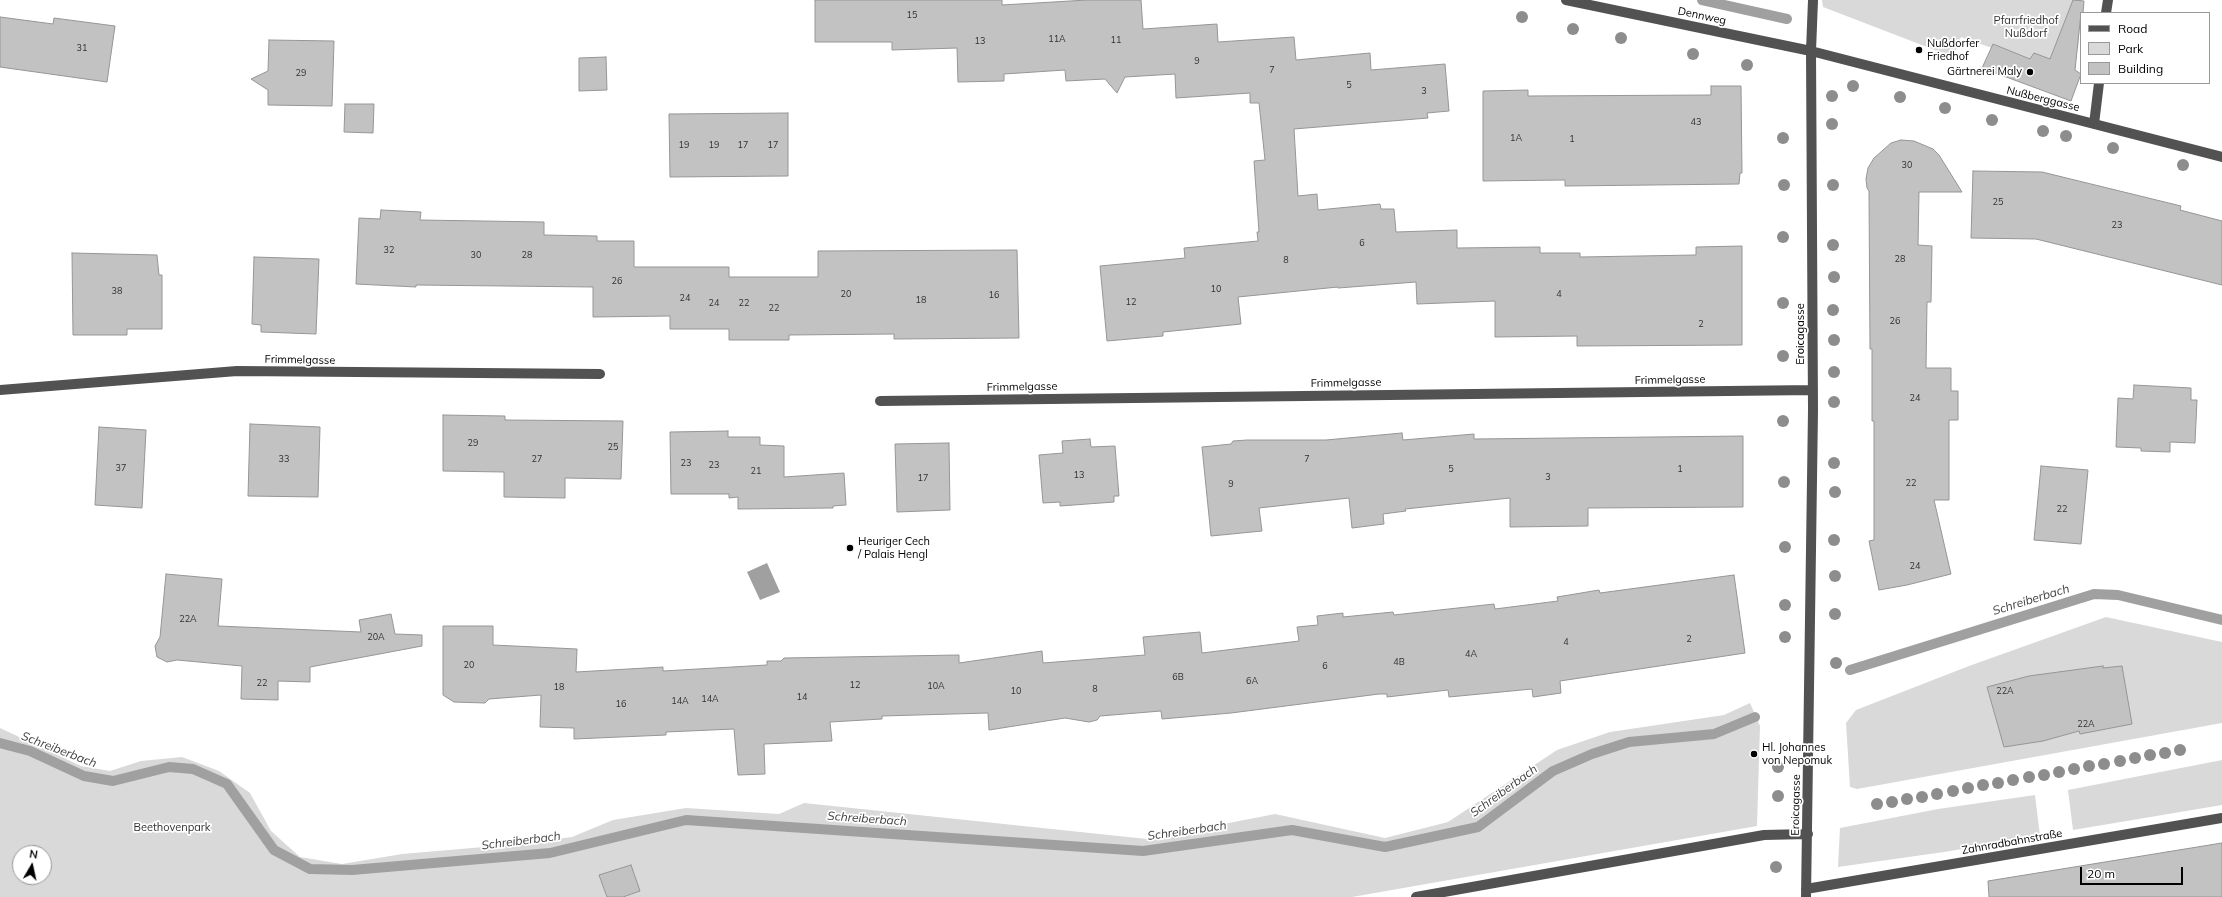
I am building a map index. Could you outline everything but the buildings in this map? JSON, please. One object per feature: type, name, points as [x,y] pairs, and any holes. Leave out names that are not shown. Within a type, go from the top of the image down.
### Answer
[{"type":"street","name":"Dennweg","points":[[1566,0],[1811,52]]},
{"type":"street","name":"Eroicagasse","points":[[1806,893],[1813,390],[1811,52],[1813,0]]},
{"type":"street","points":[[2106,12],[2108,0]]},
{"type":"street","name":"Nußberggasse","points":[[1811,52],[2222,157]]},
{"type":"street","points":[[2094,124],[2099,84]]},
{"type":"street","name":"Frimmelgasse","points":[[0,390],[237,371],[600,374]]},
{"type":"street","name":"Frimmelgasse","points":[[880,401],[1813,390]]},
{"type":"street","name":"Zahnradbahnstraße","points":[[1806,893],[2222,818]]},
{"type":"street","points":[[1416,897],[1764,835],[1808,834]]},
{"type":"green space","name":"Pfarrfriedhof Nußdorf","points":[[1822,0],[2082,0],[2078,49],[2056,44],[2050,59],[2030,59],[1993,44],[1992,48],[1961,37],[1953,57],[1823,7]]},
{"type":"green space","points":[[2106,617],[2222,642],[2222,723],[1857,789],[1850,787],[1846,723],[1856,710],[1969,666]]},
{"type":"green space","name":"Beethovenpark","points":[[1750,703],[1760,726],[1757,826],[1352,897],[0,897],[0,728],[81,766],[110,771],[141,761],[182,757],[219,771],[250,793],[271,831],[300,857],[342,864],[402,854],[519,844],[572,837],[613,820],[686,808],[779,814],[804,803],[1147,839],[1275,814],[1385,838],[1448,822],[1557,750],[1610,732],[1724,715]]},
{"type":"green space","points":[[2222,760],[2222,805],[2073,830],[2068,790]]},
{"type":"green space","points":[[2035,795],[2040,836],[1944,852],[1838,867],[1840,828],[1938,809]]},
{"type":"shaded area","points":[[767,563],[780,592],[760,600],[747,572]]},
{"type":"waterway","points":[[1702,0],[1787,19]]},
{"type":"waterway","name":"Schreiberbach","points":[[1850,670],[2094,594],[2118,595],[2222,620]]},
{"type":"waterway","name":"Schreiberbach","points":[[0,743],[30,751],[84,776],[113,781],[169,767],[193,769],[227,784],[274,850],[310,869],[352,870],[550,853],[686,820],[1143,851],[1292,830],[1385,847],[1478,827],[1553,771],[1592,754],[1629,742],[1714,734],[1755,717]]},
{"type":"place","name":"Nußdorfer Friedhof","points":[[1919,50]]},
{"type":"place","name":"Gärtnerei Maly","points":[[2030,72]]},
{"type":"place","name":"Heuriger Cech / Palais Hengl","points":[[850,548]]},
{"type":"place","name":"Hl. Johannes von Nepomuk","points":[[1754,754]]}]
